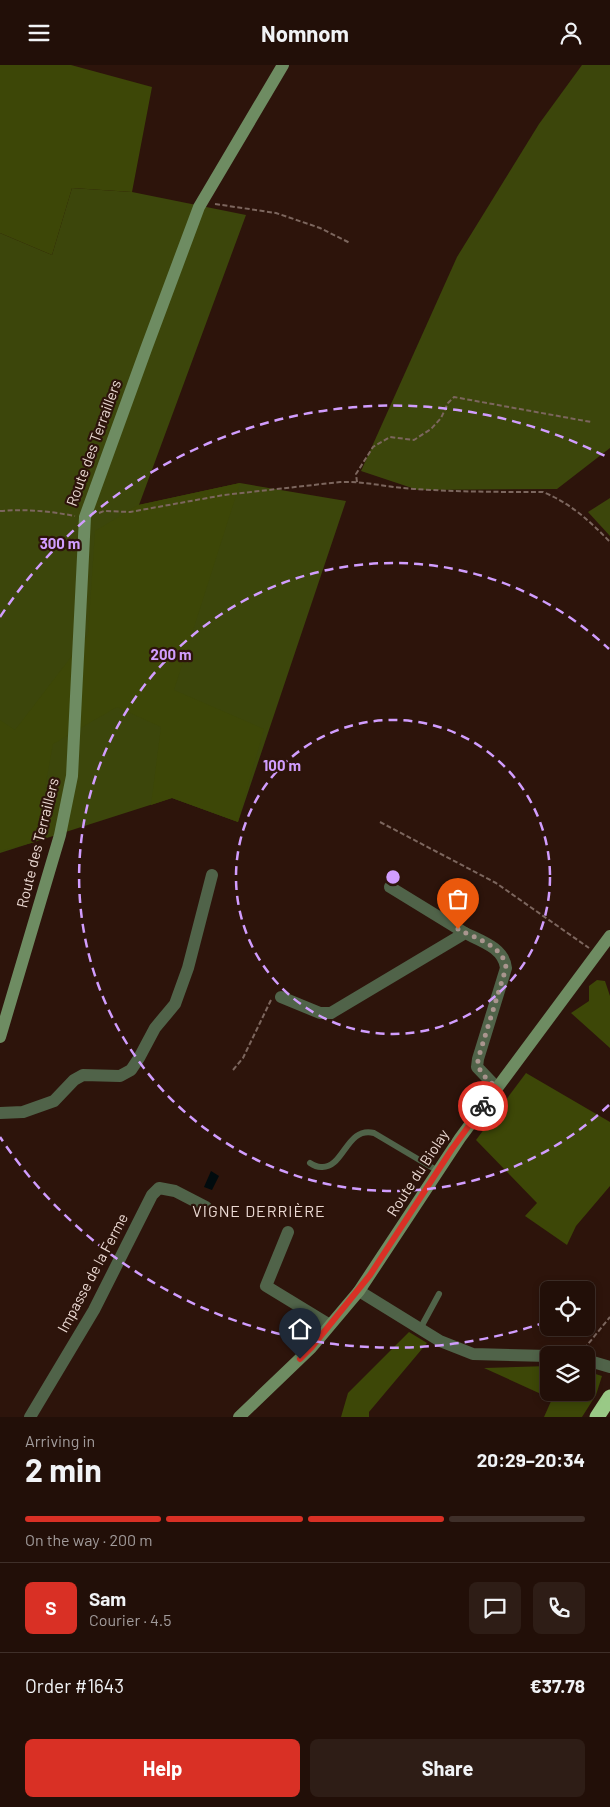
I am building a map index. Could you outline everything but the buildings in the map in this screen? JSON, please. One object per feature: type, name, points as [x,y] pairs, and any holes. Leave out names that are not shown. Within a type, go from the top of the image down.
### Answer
[{"type":"highway","points":[[597,1417],[610,1397]]},
{"type":"street","name":"Route des Terraillers","points":[[0,1037],[60,835],[72,776],[85,517],[146,349],[203,202],[283,65]]},
{"type":"street","points":[[0,1113],[23,1112],[54,1101],[74,1080],[83,1075],[120,1075],[131,1070],[140,1059],[155,1028],[176,1004],[188,968],[212,875]]},
{"type":"street","points":[[390,887],[465,933],[493,947],[502,955],[506,968],[477,1067],[496,1087]]},
{"type":"street","points":[[281,997],[320,1013],[331,1013],[465,933]]},
{"type":"street","name":"Route du Biolay","points":[[239,1417],[311,1348],[359,1291],[496,1087],[610,936]]},
{"type":"street","name":"Impasse de la Ferme","points":[[30,1417],[94,1310],[152,1195],[159,1188],[175,1191],[206,1207]]},
{"type":"street","points":[[288,1232],[266,1286],[330,1325]]},
{"type":"street","points":[[359,1291],[440,1341],[473,1354],[540,1356]]},
{"type":"street","points":[[595,1362],[608,1366]]},
{"type":"lane","points":[[310,1163],[322,1167],[330,1165],[357,1135],[366,1131],[374,1133],[438,1171]]},
{"type":"lane","points":[[420,1329],[439,1294]]},
{"type":"path","points":[[203,202],[276,213],[320,228],[350,243]]},
{"type":"path","points":[[357,482],[356,474],[373,447],[390,437],[414,440],[431,429],[441,418],[448,403],[454,397],[591,422]]},
{"type":"path","points":[[0,511],[23,509],[51,511],[85,517],[104,511],[154,509],[177,502],[224,495],[315,484],[357,482],[418,490],[543,491],[561,499],[585,518],[610,542]]},
{"type":"path","points":[[380,823],[496,883],[597,954]]},
{"type":"path","points":[[233,1070],[243,1058],[271,999],[281,997]]},
{"type":"path","points":[[586,1346],[610,1317]]},
{"type":"green space","points":[[0,65],[71,65],[152,87],[132,192],[72,188],[52,255],[0,233]]},
{"type":"green space","points":[[582,65],[610,65],[610,448],[557,489],[418,490],[361,471],[457,257],[539,124]]},
{"type":"green space","points":[[72,188],[132,192],[246,215],[139,505],[240,483],[346,501],[238,822],[172,798],[0,853],[0,233],[52,255]]},
{"type":"green space","points":[[240,483],[174,690],[264,729],[238,822],[172,798],[151,805],[161,727],[117,707],[53,744],[35,842],[0,851],[0,720],[15,730],[88,635],[95,531],[138,505]]},
{"type":"green space","points":[[610,498],[610,536],[588,512]]},
{"type":"green space","points":[[597,980],[605,981],[610,996],[610,1048],[571,1013],[589,1001],[589,986]]},
{"type":"green space","points":[[526,1073],[610,1122],[610,1186],[576,1226],[567,1245],[525,1216],[537,1203],[476,1140]]},
{"type":"green space","points":[[409,1332],[427,1343],[369,1412],[369,1417],[341,1417],[348,1393]]},
{"type":"green space","points":[[540,1366],[540,1394],[484,1368]]},
{"type":"green space","points":[[595,1374],[602,1376],[595,1397]]},
{"type":"green space","points":[[551,1401],[592,1401],[582,1417],[544,1417]]},
{"type":"shaded area","points":[[211,1171],[219,1176],[212,1190],[204,1187]]},
{"type":"way so far","points":[[458,929],[493,947],[502,955],[506,968],[478,1059],[477,1067],[496,1087],[483,1106]]},
{"type":"district","name":"VIGNE DERRIÈRE","points":[[259,1211]]},
{"type":"route","points":[[300,1359],[359,1291],[452,1149],[483,1106]]}]
